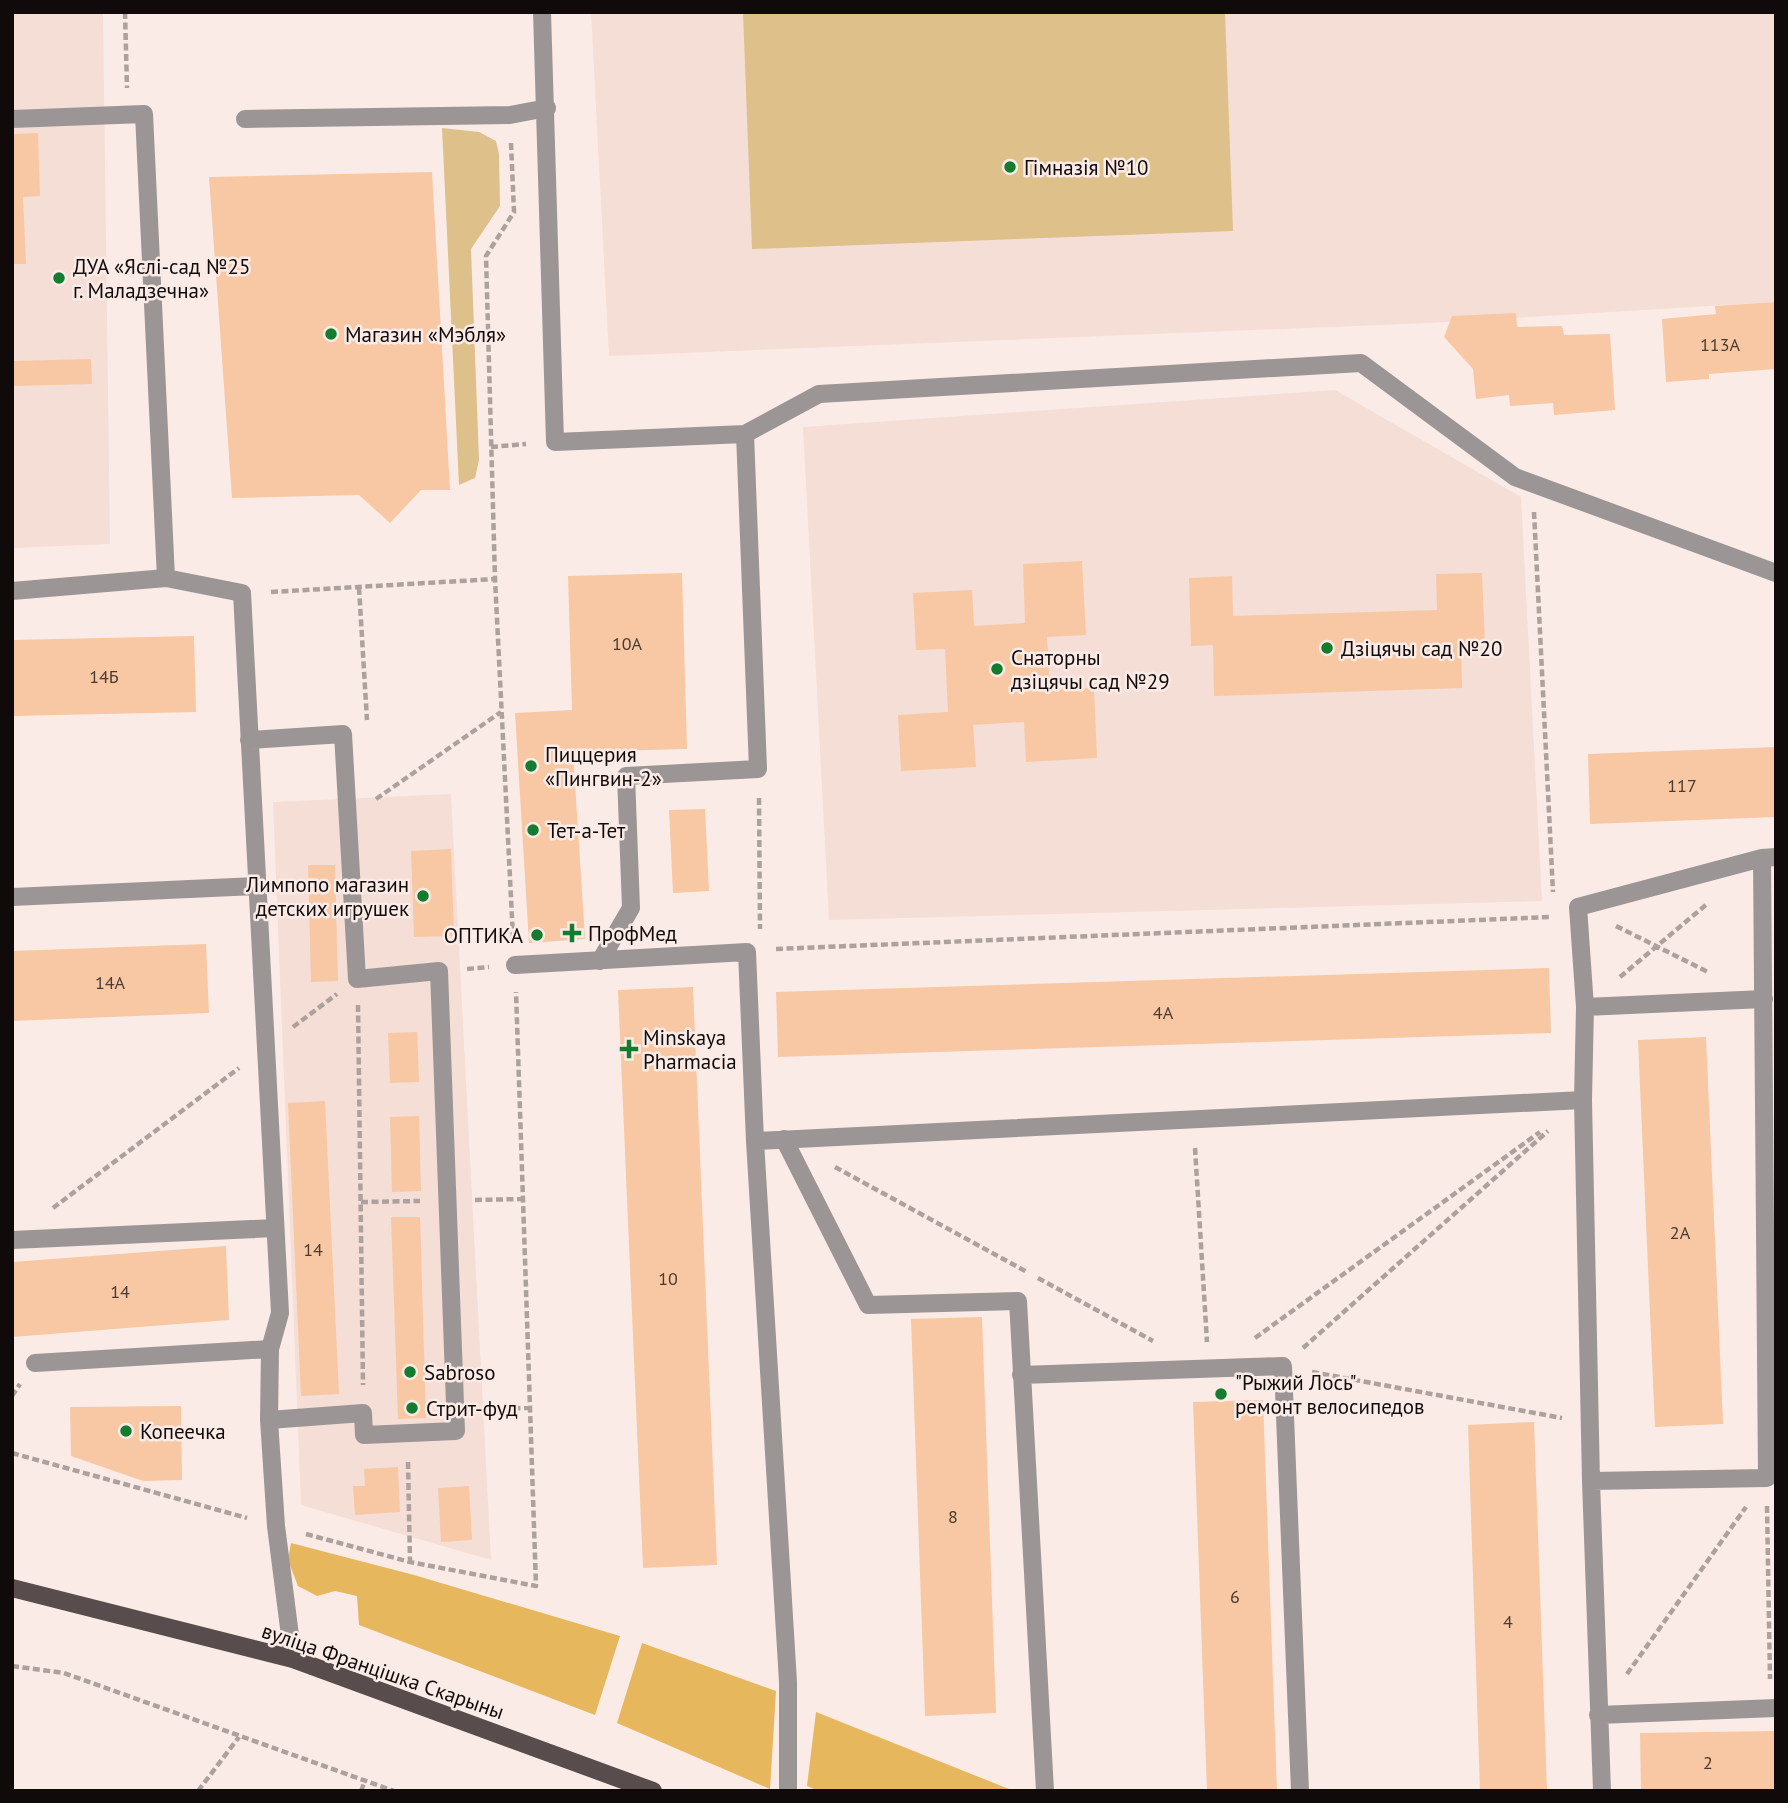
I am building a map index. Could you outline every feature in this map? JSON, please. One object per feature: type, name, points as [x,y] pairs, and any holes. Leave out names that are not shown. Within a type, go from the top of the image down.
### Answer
[{"type":"main road","name":"вуліца Францішка Скарыны","points":[[12,1588],[293,1659],[647,1790]]},
{"type":"lane","points":[[542,12],[555,442],[745,434],[819,394],[1362,363],[1515,477],[1533,486],[1776,573]]},
{"type":"lane","points":[[245,119],[510,115],[547,108]]},
{"type":"lane","points":[[12,119],[144,114],[166,578]]},
{"type":"lane","points":[[600,961],[631,908],[626,776],[758,769],[745,434]]},
{"type":"lane","points":[[12,591],[166,578],[242,593],[280,1312],[270,1349],[269,1420],[275,1525],[293,1659]]},
{"type":"lane","points":[[249,740],[343,734],[357,979],[439,971],[456,1431],[364,1435],[363,1413],[269,1420]]},
{"type":"lane","points":[[1591,1481],[1767,1478],[1764,999],[1769,858],[1578,907],[1585,1007],[1583,1100],[1591,1481],[1602,1791]]},
{"type":"lane","points":[[12,897],[257,886]]},
{"type":"lane","points":[[515,965],[754,951],[755,1141],[787,1668],[788,1791]]},
{"type":"lane","points":[[1585,1007],[1764,999]]},
{"type":"lane","points":[[755,1141],[1583,1100]]},
{"type":"lane","points":[[784,1139],[868,1305],[1018,1301],[1045,1791]]},
{"type":"lane","points":[[12,1240],[275,1228]]},
{"type":"lane","points":[[35,1363],[270,1349]]},
{"type":"lane","points":[[1021,1375],[1283,1367],[1300,1791]]},
{"type":"lane","points":[[1598,1715],[1773,1708]]},
{"type":"path","points":[[125,12],[127,115]]},
{"type":"path","points":[[510,115],[514,212],[486,256],[495,579],[515,965],[536,1586]]},
{"type":"path","points":[[491,447],[555,442]]},
{"type":"path","points":[[1533,486],[1554,917]]},
{"type":"path","points":[[242,593],[495,579]]},
{"type":"path","points":[[373,802],[502,712]]},
{"type":"path","points":[[758,769],[754,951],[1554,917],[1578,907],[1716,976]]},
{"type":"path","points":[[1585,1007],[1709,902]]},
{"type":"path","points":[[439,971],[515,965]]},
{"type":"path","points":[[286,1032],[357,979]]},
{"type":"path","points":[[357,979],[363,1413]]},
{"type":"path","points":[[46,1213],[246,1062]]},
{"type":"path","points":[[1283,1367],[1583,1100]]},
{"type":"path","points":[[1209,1371],[1583,1100]]},
{"type":"path","points":[[1193,1119],[1209,1371]]},
{"type":"path","points":[[833,1166],[1161,1344]]},
{"type":"path","points":[[1283,1367],[1590,1423]]},
{"type":"path","points":[[455,1410],[530,1408]]},
{"type":"path","points":[[408,1434],[410,1562]]},
{"type":"path","points":[[1767,1478],[1773,1708]]},
{"type":"path","points":[[1598,1715],[1767,1478]]},
{"type":"path","points":[[12,1666],[64,1673],[394,1791]]},
{"type":"path","points":[[198,1791],[239,1737]]},
{"type":"path","points":[[361,1791],[365,1781]]},
{"type":"shaded area","name":"ДУА «Яслі-сад №25 г. Маладзечна»","points":[[12,12],[103,12],[110,544],[12,548]]},
{"type":"shaded area","name":"Гімназія №10","points":[[591,12],[1776,12],[1776,302],[1429,323],[609,356]]},
{"type":"shaded area","points":[[743,12],[1225,12],[1233,231],[752,249]]},
{"type":"shaded area","points":[[442,128],[479,132],[496,141],[499,154],[500,206],[471,249],[479,460],[475,478],[459,485]]},
{"type":"shaded area","points":[[1335,390],[1521,497],[1542,901],[829,920],[803,427]]},
{"type":"shaded area","points":[[451,794],[491,1560],[301,1505],[273,802]]},
{"type":"shaded area","points":[[291,1543],[414,1575],[620,1636],[595,1715],[359,1625],[357,1596],[335,1591],[317,1596],[298,1586],[288,1560]]},
{"type":"shaded area","points":[[642,1643],[776,1691],[770,1789],[617,1723]]},
{"type":"shaded area","points":[[816,1712],[1014,1791],[819,1791],[807,1786]]},
{"type":"building","points":[[38,133],[40,196],[23,197],[26,264],[12,264],[12,134]]},
{"type":"building","name":"Магазин «Мэбля»","points":[[432,172],[450,490],[421,490],[390,523],[359,495],[232,498],[209,177]]},
{"type":"building","points":[[1776,302],[1776,369],[1709,374],[1709,379],[1666,382],[1662,319],[1716,314],[1715,306]]},
{"type":"building","points":[[1516,313],[1517,327],[1562,326],[1564,335],[1610,334],[1615,410],[1554,415],[1553,403],[1510,406],[1509,395],[1476,399],[1473,369],[1444,337],[1452,316]]},
{"type":"building","points":[[91,359],[92,384],[12,386],[12,361]]},
{"type":"building","name":"Снаторны дзіцячы сад №29","points":[[1082,561],[1086,635],[1047,637],[1050,690],[1094,688],[1097,758],[1026,762],[1024,722],[973,725],[976,767],[901,771],[898,715],[948,712],[945,649],[916,650],[913,593],[972,590],[974,626],[1025,623],[1023,564]]},
{"type":"building","points":[[682,573],[687,749],[573,752],[585,939],[529,943],[515,713],[572,710],[568,576]]},
{"type":"building","points":[[1482,573],[1485,644],[1461,644],[1462,688],[1214,696],[1213,645],[1191,646],[1189,578],[1232,576],[1233,616],[1437,610],[1436,574]]},
{"type":"building","points":[[194,636],[196,712],[12,716],[12,640]]},
{"type":"building","points":[[1776,747],[1776,817],[1590,824],[1588,754]]},
{"type":"building","points":[[705,809],[709,891],[673,893],[669,810]]},
{"type":"building","points":[[451,849],[454,936],[414,937],[411,851]]},
{"type":"building","points":[[308,865],[335,865],[338,981],[311,982]]},
{"type":"building","points":[[206,944],[209,1013],[12,1021],[12,951]]},
{"type":"building","points":[[1549,968],[1551,1033],[778,1057],[776,992]]},
{"type":"building","points":[[693,987],[717,1565],[643,1568],[618,990]]},
{"type":"building","points":[[417,1032],[419,1082],[390,1083],[388,1033]]},
{"type":"building","points":[[1706,1037],[1723,1424],[1655,1427],[1638,1040]]},
{"type":"building","points":[[325,1101],[339,1394],[301,1396],[288,1103]]},
{"type":"building","points":[[419,1116],[421,1191],[392,1192],[390,1117]]},
{"type":"building","points":[[391,1217],[420,1217],[426,1418],[398,1419]]},
{"type":"building","points":[[226,1246],[229,1320],[12,1337],[12,1262]]},
{"type":"building","points":[[982,1317],[996,1713],[925,1716],[911,1319]]},
{"type":"building","points":[[1263,1400],[1277,1791],[1207,1791],[1193,1402]]},
{"type":"building","name":"Копеечка","points":[[181,1406],[182,1480],[143,1481],[71,1456],[70,1407]]},
{"type":"building","points":[[1534,1422],[1547,1791],[1480,1791],[1468,1425]]},
{"type":"building","points":[[398,1467],[400,1512],[355,1515],[353,1486],[365,1486],[364,1469]]},
{"type":"building","points":[[469,1486],[472,1540],[441,1542],[438,1488]]},
{"type":"building","points":[[1776,1731],[1776,1791],[1641,1791],[1640,1733]]},
{"type":"place","name":"Гімназія №10","points":[[1010,167]]},
{"type":"place","name":"ДУА «Яслі-сад №25 г. Маладзечна»","points":[[59,278]]},
{"type":"place","name":"Магазин «Мэбля»","points":[[331,334]]},
{"type":"place","name":"Дзіцячы сад №20","points":[[1327,648]]},
{"type":"place","name":"Снаторны дзіцячы сад №29","points":[[997,669]]},
{"type":"place","name":"Пиццерия «Пингвин-2»","points":[[531,766]]},
{"type":"place","name":"Тет-а-Тет","points":[[533,830]]},
{"type":"place","name":"Лимпопо магазин детских игрушек","points":[[423,896]]},
{"type":"place","name":"ПрофМед","points":[[572,933]]},
{"type":"place","name":"ОПТИКА","points":[[537,935]]},
{"type":"place","name":"Minskaya Pharmacia","points":[[629,1049]]},
{"type":"place","name":"Sabroso","points":[[410,1372]]},
{"type":"place","name":"\"Рыжий Лось\" ремонт велосипедов","points":[[1221,1394]]},
{"type":"place","name":"Стрит-фуд","points":[[412,1408]]},
{"type":"place","name":"Копеечка","points":[[126,1431]]}]
